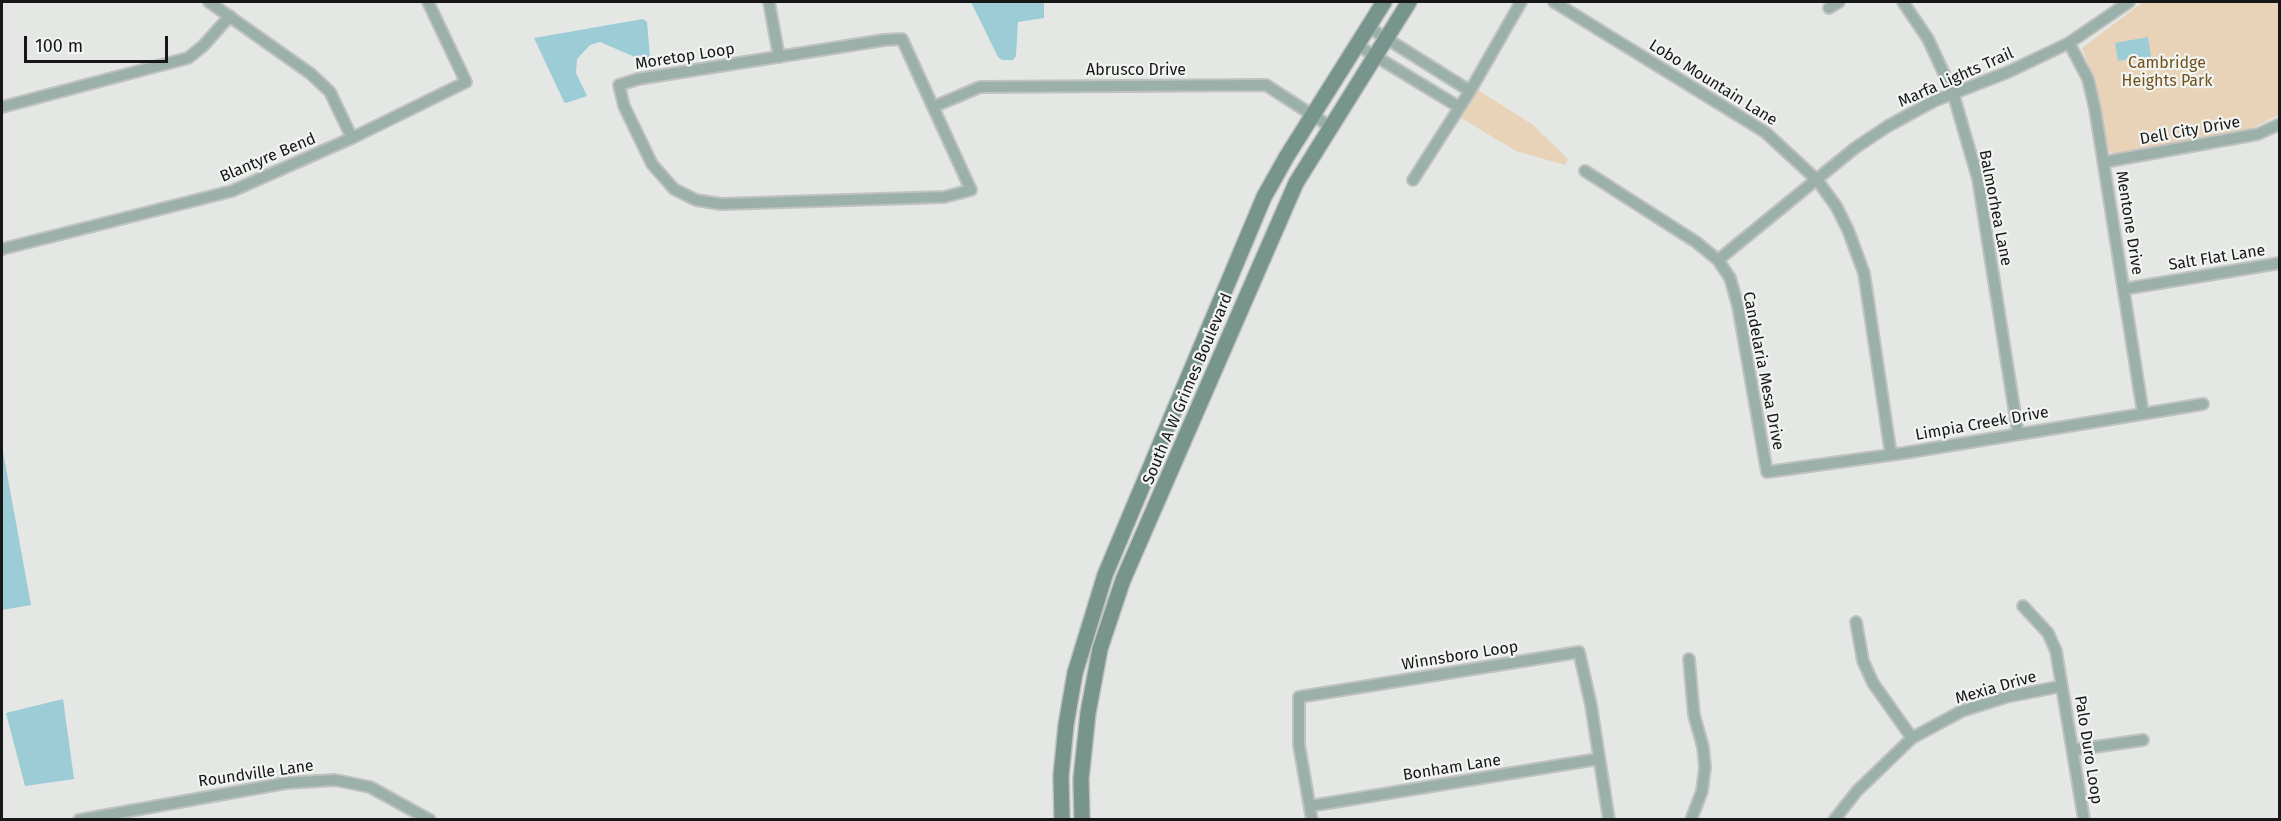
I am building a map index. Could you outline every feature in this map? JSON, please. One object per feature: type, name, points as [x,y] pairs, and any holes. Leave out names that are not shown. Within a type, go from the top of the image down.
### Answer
[{"type":"main road","name":"South A W Grimes Boulevard","points":[[1062,819],[1061,776],[1066,725],[1083,645],[1105,575],[1264,197],[1384,2]]},
{"type":"main road","name":"South A W Grimes Boulevard","points":[[1082,819],[1081,779],[1088,713],[1100,649],[1123,580],[1296,183],[1409,2]]},
{"type":"main road","points":[[1247,236],[1256,256],[1257,276]]},
{"type":"main road","points":[[1132,510],[1151,518]]},
{"type":"main road","points":[[1083,645],[1100,649]]},
{"type":"street","points":[[210,2],[311,74],[330,92],[352,138]]},
{"type":"street","name":"Blantyre Bend","points":[[2,249],[232,191],[352,138],[466,82],[428,2]]},
{"type":"street","points":[[769,2],[779,57]]},
{"type":"street","points":[[1413,180],[1470,91],[1521,2]]},
{"type":"street","name":"Lobo Mountain Lane","points":[[1554,2],[1765,132],[1817,180],[1840,214],[1864,273],[1891,455]]},
{"type":"street","name":"Balmorhea Lane","points":[[1904,2],[1928,39],[1953,93],[1978,179],[2018,433]]},
{"type":"street","name":"Marfa Lights Trail","points":[[1718,260],[1855,148],[1887,126],[1934,101],[2007,72],[2069,43],[2129,2]]},
{"type":"street","points":[[2,107],[188,58],[203,46],[230,16]]},
{"type":"street","points":[[1368,27],[1470,91]]},
{"type":"street","name":"Moretop Loop","points":[[902,39],[933,107],[971,190],[944,197],[721,204],[696,200],[674,189],[652,164],[624,106],[619,85],[638,79],[902,39]]},
{"type":"street","name":"Mentone Drive","points":[[2069,43],[2088,79],[2104,162],[2143,413]]},
{"type":"street","points":[[1357,45],[1459,107]]},
{"type":"street","name":"Abrusco Drive","points":[[933,107],[980,87],[1266,85],[1330,127]]},
{"type":"street","name":"Dell City Drive","points":[[2104,162],[2258,134],[2280,124]]},
{"type":"street","name":"Candelaria Mesa Drive","points":[[1585,171],[1685,235],[1718,260],[1730,278],[1738,306],[1767,472]]},
{"type":"street","name":"Salt Flat Lane","points":[[2124,289],[2280,263]]},
{"type":"street","name":"Limpia Creek Drive","points":[[1767,472],[1891,455],[2202,404]]},
{"type":"street","name":"Palo Duro Loop","points":[[2023,606],[2048,633],[2056,651],[2082,819]]},
{"type":"street","points":[[1856,622],[1863,661],[1873,683],[1912,738]]},
{"type":"street","name":"Winnsboro Loop","points":[[1312,819],[1299,745],[1299,697],[1580,652],[1609,819]]},
{"type":"street","points":[[1689,659],[1694,715],[1703,747],[1705,767],[1702,791],[1691,819]]},
{"type":"street","name":"Mexia Drive","points":[[1834,819],[1857,791],[1912,738],[1962,711],[2006,697],[2062,686]]},
{"type":"street","points":[[2073,750],[2143,740]]},
{"type":"street","name":"Bonham Lane","points":[[1310,806],[1598,759]]},
{"type":"street","name":"Roundville Lane","points":[[80,819],[286,783],[335,780],[370,787],[430,819]]},
{"type":"green space","name":"Cambridge Heights Park","points":[[2143,2],[2279,2],[2279,115],[2244,132],[2114,154],[2107,149],[2096,84],[2082,48]]},
{"type":"green space","points":[[1478,90],[1533,125],[1568,159],[1565,165],[1516,151],[1461,118]]},
{"type":"water","points":[[971,2],[1044,2],[1044,18],[1018,22],[1016,56],[1013,60],[1002,60],[998,57]]},
{"type":"water","points":[[643,19],[647,22],[650,56],[642,60],[600,42],[590,45],[577,59],[576,73],[587,96],[564,102],[534,38]]},
{"type":"water","points":[[2148,37],[2152,63],[2144,64],[2142,57],[2118,61],[2115,43]]},
{"type":"water","points":[[2,446],[31,605],[2,610]]},
{"type":"water","points":[[63,699],[74,779],[25,786],[6,713]]}]
